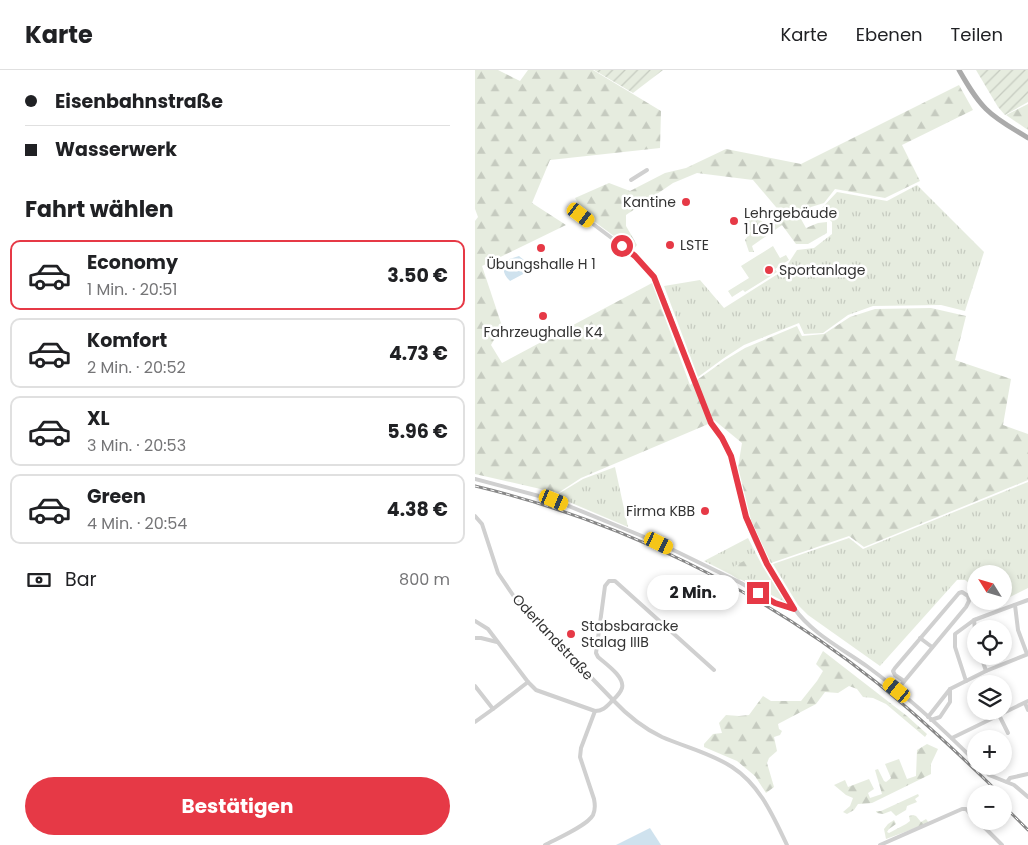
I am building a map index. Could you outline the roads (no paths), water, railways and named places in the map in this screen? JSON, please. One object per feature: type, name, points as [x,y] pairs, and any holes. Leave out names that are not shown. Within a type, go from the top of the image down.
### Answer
[{"type":"main road","points":[[959,70],[973,94],[987,110],[1028,138]]},
{"type":"street","points":[[631,180],[647,170]]},
{"type":"street","points":[[581,215],[635,256],[654,277],[711,423],[722,438],[731,456],[746,517],[767,564],[794,609],[813,629],[897,690],[967,753]]},
{"type":"street","points":[[475,480],[563,503],[659,543],[741,583],[775,603],[794,609]]},
{"type":"street","name":"Oderlandstraße","points":[[475,516],[482,524],[498,573],[517,601],[628,715],[650,731],[718,759],[739,773],[754,787],[765,802],[787,845]]},
{"type":"street","name":"Oderlandstraße","points":[[613,700],[622,688],[621,682],[619,677],[598,657],[596,652],[605,586],[609,582],[615,582],[714,670]]},
{"type":"street","points":[[897,690],[966,607],[969,601],[968,596],[962,592],[959,593],[895,668],[893,671],[895,675],[904,681]]},
{"type":"street","points":[[974,620],[1028,600]]},
{"type":"street","points":[[930,718],[950,689],[986,671],[1028,654],[1018,630],[1015,605]]},
{"type":"street","points":[[475,621],[488,629],[527,682],[536,690],[595,711],[601,711],[613,700]]},
{"type":"street","points":[[966,681],[955,647],[955,634],[967,625]]},
{"type":"street","points":[[475,638],[499,642]]},
{"type":"street","points":[[920,638],[932,648]]},
{"type":"street","points":[[984,665],[986,671]]},
{"type":"street","points":[[475,722],[527,682]]},
{"type":"street","points":[[475,686],[493,709]]},
{"type":"street","points":[[930,718],[940,717],[950,702],[950,689]]},
{"type":"street","points":[[1012,709],[1026,702],[1028,710]]},
{"type":"street","points":[[545,845],[586,823],[594,814],[594,799],[580,758],[581,748],[595,711]]},
{"type":"street","points":[[952,738],[989,720]]},
{"type":"street","points":[[1007,782],[1010,778],[1028,774]]},
{"type":"street","points":[[991,775],[1014,785],[1028,797]]},
{"type":"street","points":[[880,845],[962,809],[967,811]]},
{"type":"street","points":[[987,830],[1002,845]]},
{"type":"water","points":[[519,256],[527,264],[527,272],[510,281],[504,271],[506,260]]},
{"type":"water","points":[[650,828],[661,845],[616,845]]},
{"type":"railway","points":[[475,486],[583,518],[686,562],[736,588],[785,617],[831,648],[876,682],[939,736],[991,785]]},
{"type":"railway","points":[[1012,814],[1028,830]]},
{"type":"place","name":"Kantine","points":[[686,202]]},
{"type":"place","name":"Lehrgebäude 1 LG1","points":[[734,221]]},
{"type":"place","name":"LSTE","points":[[670,245]]},
{"type":"place","name":"Übungshalle H 1","points":[[541,248]]},
{"type":"place","name":"Sportanlage","points":[[769,270]]},
{"type":"place","name":"Fahrzeughalle K4","points":[[543,316]]},
{"type":"place","name":"Firma KBB","points":[[705,511]]},
{"type":"place","name":"Stabsbaracke Stalag IIIB","points":[[571,634]]}]
